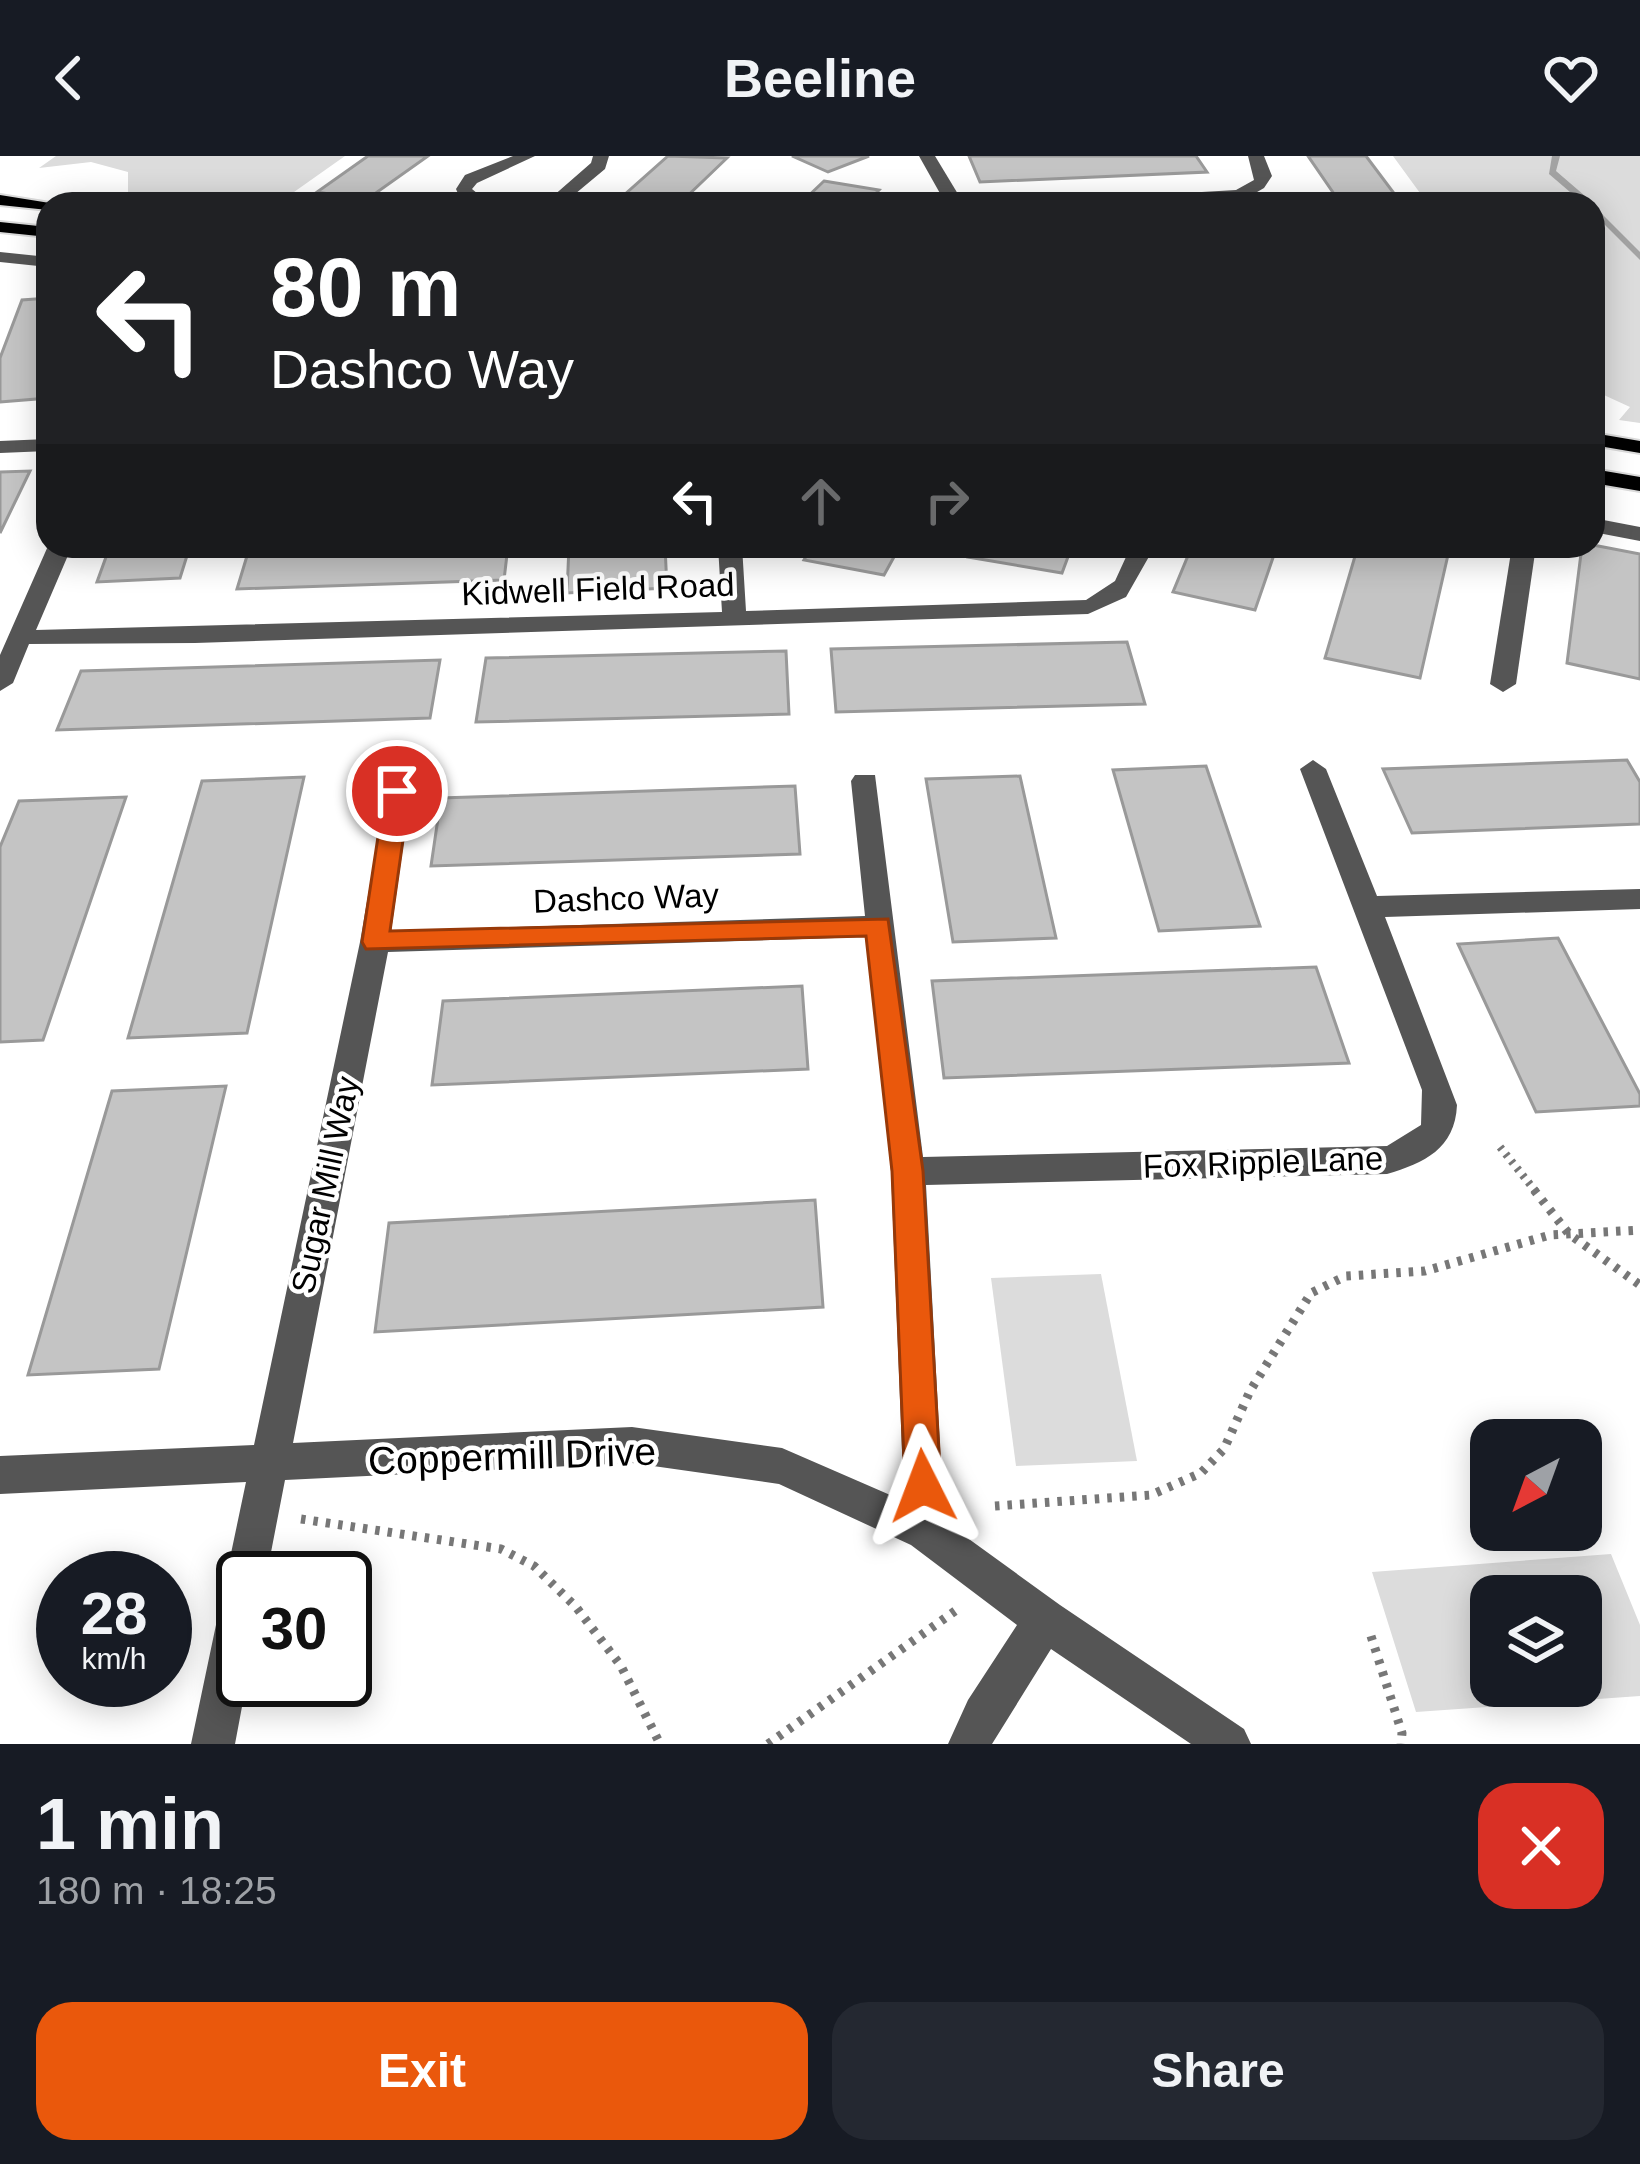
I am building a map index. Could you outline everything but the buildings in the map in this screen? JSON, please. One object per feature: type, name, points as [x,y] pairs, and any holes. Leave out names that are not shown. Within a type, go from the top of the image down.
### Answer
[{"type":"main road","points":[[0,200],[36,204]]},
{"type":"main road","points":[[0,227],[36,231]]},
{"type":"main road","points":[[1605,442],[1640,447]]},
{"type":"main road","points":[[1605,478],[1640,484]]},
{"type":"street","points":[[465,192],[471,179],[526,156]]},
{"type":"street","points":[[567,192],[599,165],[601,156]]},
{"type":"street","points":[[927,156],[948,192]]},
{"type":"street","points":[[1247,192],[1260,187],[1265,178],[1256,156]]},
{"type":"street","points":[[0,257],[36,261]]},
{"type":"street","points":[[0,447],[36,446]]},
{"type":"street","points":[[1605,527],[1640,534]]},
{"type":"street","points":[[0,683],[55,558]]},
{"type":"street","points":[[731,558],[734,617]]},
{"type":"street","name":"Kidwell Field Road","points":[[22,637],[1088,607],[1113,601],[1126,586],[1138,558]]},
{"type":"street","points":[[1503,684],[1522,558]]},
{"type":"street","name":"Fox Ripple Lane","points":[[908,1171],[1387,1160],[1416,1153],[1436,1137],[1443,1114],[1313,770]]},
{"type":"street","points":[[865,781],[908,1171],[925,1531]]},
{"type":"street","name":"Sugar Mill Way","points":[[251,1551],[375,942],[397,791]]},
{"type":"street","points":[[1366,907],[1640,899]]},
{"type":"street","name":"Dashco Way","points":[[375,942],[879,926]]},
{"type":"street","name":"Coppermill Drive","points":[[0,1474],[268,1466],[632,1445],[782,1466],[925,1531],[1045,1620],[1229,1744]]},
{"type":"street","points":[[970,1744],[983,1715],[1045,1620]]},
{"type":"street","points":[[213,1744],[220,1707]]},
{"type":"path","points":[[1500,1147],[1568,1234],[1640,1285]]},
{"type":"path","points":[[995,1507],[1047,1498],[1151,1495],[1201,1473],[1224,1449],[1250,1391],[1311,1293],[1346,1276],[1425,1271],[1550,1235],[1640,1230]]},
{"type":"path","points":[[256,1524],[314,1517],[501,1549],[534,1566],[576,1607],[621,1666],[660,1744]]},
{"type":"path","points":[[768,1744],[996,1583]]},
{"type":"path","points":[[1371,1636],[1402,1733],[1401,1744]]},
{"type":"shaded area","points":[[56,156],[345,156],[294,192],[128,192],[128,172],[91,162],[39,168]]},
{"type":"shaded area","points":[[1393,156],[1640,156],[1640,423],[1619,420],[1630,407],[1605,396],[1605,192],[1419,192]]},
{"type":"shaded area","points":[[1101,1274],[1137,1461],[1016,1466],[991,1278]]},
{"type":"shaded area","points":[[1611,1554],[1640,1625],[1640,1696],[1602,1699],[1602,1575],[1470,1575],[1470,1707],[1486,1707],[1416,1712],[1372,1572]]},
{"type":"waterway","points":[[1556,156],[1552,172],[1575,192]]},
{"type":"waterway","points":[[1605,221],[1640,257]]},
{"type":"route","points":[[397,791],[375,942],[879,926],[908,1171],[923,1486]]}]
